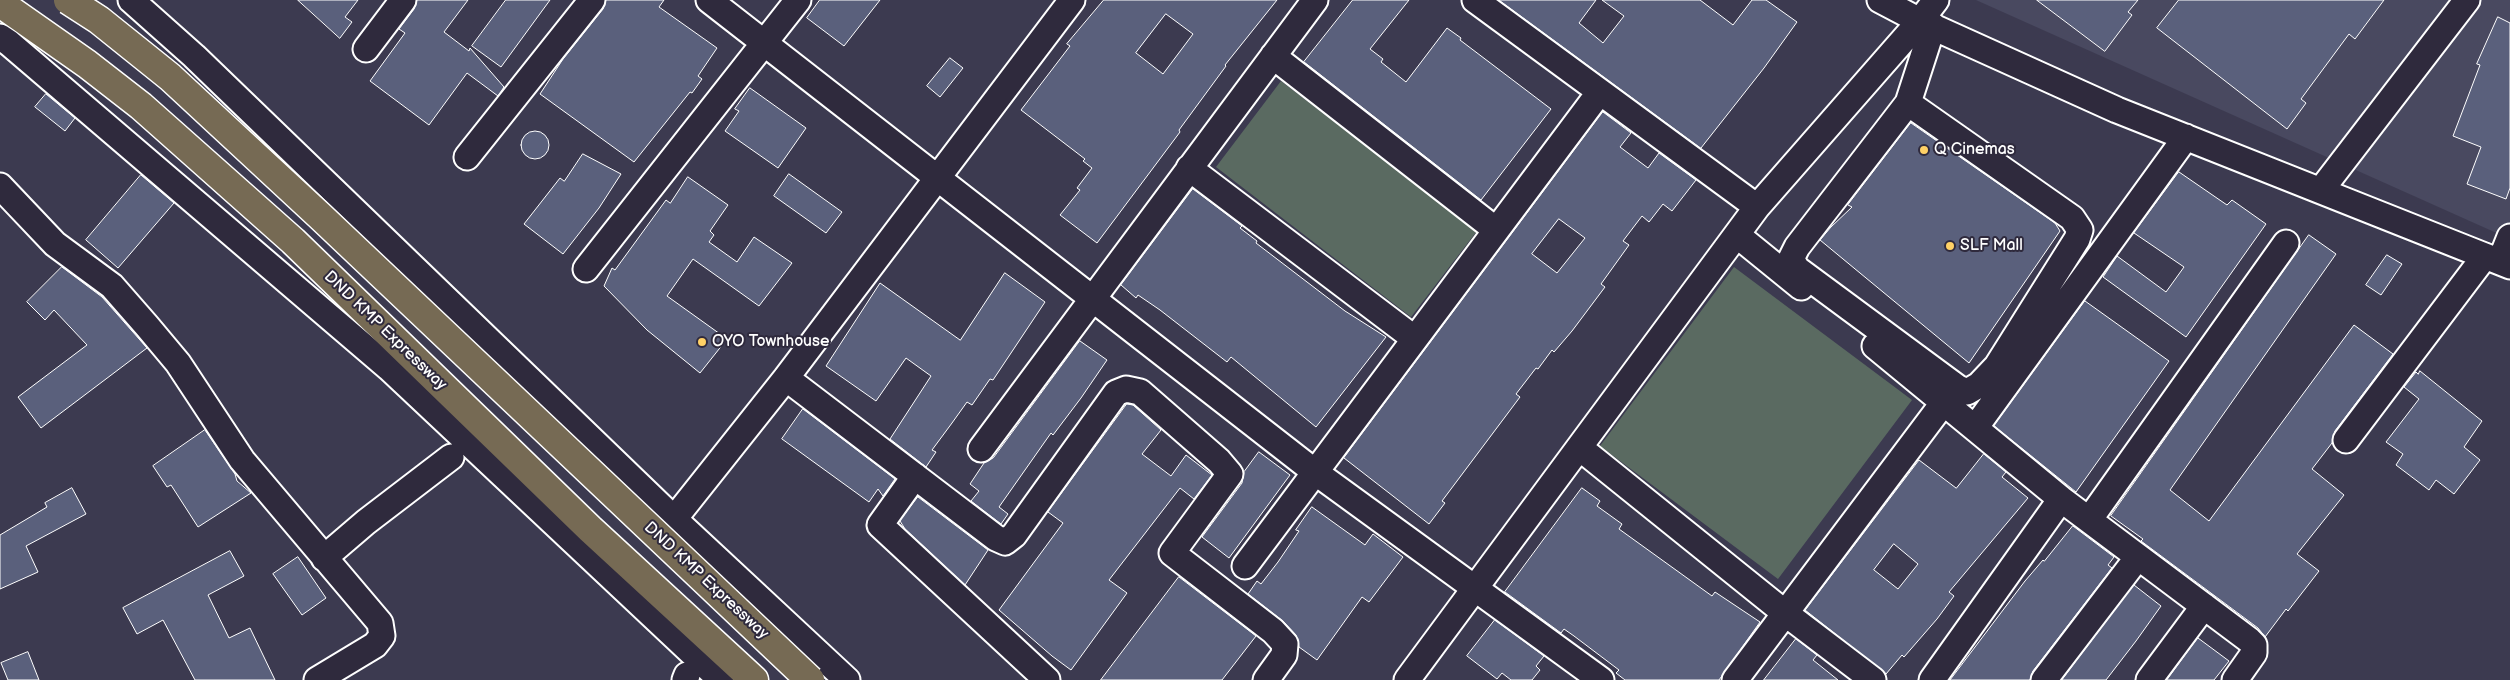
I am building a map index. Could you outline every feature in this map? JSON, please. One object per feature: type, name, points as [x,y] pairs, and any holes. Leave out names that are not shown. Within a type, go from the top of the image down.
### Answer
[{"type":"highway","name":"DND KMP Expressway","points":[[68,0],[99,20],[184,90],[321,216],[810,680]]},
{"type":"highway","name":"DND KMP Expressway","points":[[0,3],[88,64],[163,125],[293,241],[590,529],[754,680]]},
{"type":"street","points":[[131,0],[201,63],[674,519],[847,680]]},
{"type":"street","points":[[366,49],[402,0]]},
{"type":"street","points":[[468,157],[592,0]]},
{"type":"street","points":[[708,0],[1315,472],[1474,588],[1572,672],[1601,680]]},
{"type":"street","points":[[586,270],[798,0]]},
{"type":"street","points":[[674,519],[786,378],[936,177],[1072,0]]},
{"type":"street","points":[[982,449],[1092,298],[1315,0]]},
{"type":"street","points":[[1475,0],[1599,93],[1757,207]]},
{"type":"street","points":[[1880,0],[1926,24],[2117,110],[2498,262]]},
{"type":"street","points":[[1908,103],[2072,218],[2080,230],[2077,239],[1997,366],[1978,385],[1967,392],[1958,388],[1797,269],[1791,259],[1797,247],[1908,103],[1926,24],[1936,0]]},
{"type":"street","points":[[2321,190],[2466,0]]},
{"type":"street","points":[[1407,680],[1757,207],[1926,24]]},
{"type":"street","points":[[3,44],[389,368],[721,680]]},
{"type":"street","points":[[1273,56],[1496,230]]},
{"type":"street","points":[[1245,566],[1599,93]]},
{"type":"street","points":[[1976,428],[2186,137]]},
{"type":"street","points":[[1189,168],[1415,339]]},
{"type":"street","points":[[0,186],[55,244],[112,286],[142,320],[178,363],[242,460],[380,623],[382,636],[368,649],[317,680]]},
{"type":"street","points":[[1737,235],[1976,428],[2060,499],[2254,645],[2254,653],[2235,680]]},
{"type":"street","points":[[2346,440],[2498,262],[2510,237]]},
{"type":"street","points":[[2090,520],[2286,243]]},
{"type":"street","points":[[786,378],[1005,542],[1014,536],[1116,393],[1126,389],[1140,392],[1219,461],[1230,474],[1172,553],[1273,631],[1285,644],[1284,655],[1266,680]]},
{"type":"street","points":[[1735,680],[1944,402]]},
{"type":"street","points":[[1580,448],[1785,613],[1873,680]]},
{"type":"street","points":[[324,558],[366,522],[451,457]]},
{"type":"street","points":[[915,476],[880,525],[1047,680]]},
{"type":"street","points":[[1932,680],[2060,499]]},
{"type":"street","points":[[2044,680],[2138,557]]},
{"type":"street","points":[[2149,680],[2204,606]]},
{"type":"street","points":[[792,680],[812,648]]},
{"type":"shaded area","points":[[1976,0],[2510,0],[2510,239]]},
{"type":"green space","points":[[1281,81],[1477,231],[1411,317],[1216,167]]},
{"type":"green space","points":[[1734,267],[1912,400],[1778,579],[1600,446]]},
{"type":"building","points":[[298,0],[358,0],[345,17],[352,22],[340,38]]},
{"type":"building","points":[[417,0],[468,0],[444,32],[469,51],[470,48],[504,87],[498,96],[467,73],[429,125],[370,81],[405,33],[399,29],[414,9]]},
{"type":"building","points":[[506,0],[550,0],[501,67],[472,46]]},
{"type":"building","points":[[606,0],[664,0],[659,7],[717,48],[698,76],[702,79],[692,93],[690,92],[634,162],[540,94],[563,59],[603,9]]},
{"type":"building","points":[[820,0],[880,0],[844,46],[807,18]]},
{"type":"building","points":[[1104,0],[1277,0],[1225,65],[1179,130],[1180,132],[1097,243],[1060,215],[1080,190],[1077,188],[1092,168],[1083,161],[1085,159],[1021,110],[1070,46],[1067,44]],"holes":[[[1166,14],[1193,34],[1163,74],[1136,53]]]},
{"type":"building","points":[[1353,0],[1409,0],[1370,49],[1383,59],[1381,62],[1406,82],[1447,28],[1551,109],[1481,200],[1304,62]]},
{"type":"building","points":[[1499,0],[1596,0],[1579,23],[1603,43],[1624,16],[1602,0],[1700,0],[1733,25],[1752,0],[1766,0],[1797,22],[1764,68],[1701,148]]},
{"type":"building","points":[[2037,0],[2138,0],[2128,12],[2132,15],[2105,51]]},
{"type":"building","points":[[2179,0],[2384,0],[2355,39],[2349,34],[2301,99],[2306,103],[2287,129],[2157,28]]},
{"type":"building","points":[[2498,17],[2510,23],[2510,188],[2506,199],[2467,184],[2481,147],[2453,136],[2480,65],[2477,64]]},
{"type":"building","points":[[950,58],[963,68],[940,97],[927,86]]},
{"type":"building","points":[[750,88],[806,128],[778,168],[725,131],[739,111],[735,109]]},
{"type":"building","points":[[46,94],[75,118],[65,131],[35,107]]},
{"type":"building","points":[[1603,112],[1631,133],[1620,147],[1648,168],[1659,153],[1696,180],[1672,211],[1663,204],[1649,222],[1642,216],[1623,241],[1629,245],[1601,284],[1605,287],[1572,331],[1554,352],[1552,350],[1538,369],[1536,368],[1516,394],[1520,397],[1442,501],[1445,503],[1429,524],[1344,458]],"holes":[[[1559,219],[1585,238],[1557,273],[1532,254]]]},
{"type":"building","points":[[1911,123],[2055,223],[2060,231],[1969,363],[1820,240],[1852,207],[1848,205]]},
{"type":"building","points":[[535,131],[545,135],[549,145],[545,155],[535,159],[525,155],[521,145],[525,135]]},
{"type":"building","points":[[583,154],[621,174],[599,208],[563,254],[524,224],[560,178],[564,181]]},
{"type":"building","points":[[2179,172],[2227,205],[2232,200],[2266,224],[2186,337],[2103,277],[2117,256],[2166,292],[2184,267],[2134,233]]},
{"type":"building","points":[[789,174],[842,212],[826,233],[774,196]]},
{"type":"building","points":[[141,175],[174,203],[118,268],[86,240]]},
{"type":"building","points":[[688,177],[728,205],[710,231],[714,235],[709,242],[737,262],[754,237],[792,263],[759,306],[693,259],[667,296],[727,339],[700,373],[647,330],[604,286],[612,268],[615,270],[666,200],[670,203]]},
{"type":"building","points":[[1193,189],[1242,226],[1240,228],[1257,241],[1256,243],[1345,311],[1386,337],[1316,427],[1231,357],[1227,362],[1160,310],[1138,295],[1136,298],[1121,285]]},
{"type":"building","points":[[2309,235],[2336,254],[2170,490],[2209,521],[2354,325],[2393,354],[2335,431],[2332,443],[2312,469],[2344,495],[2297,554],[2319,571],[2265,637],[2258,628],[2141,541],[2143,539],[2111,516]]},
{"type":"building","points":[[2387,255],[2402,264],[2381,295],[2366,285]]},
{"type":"building","points":[[62,267],[102,297],[147,348],[41,428],[18,397],[87,345],[54,310],[45,320],[27,302]]},
{"type":"building","points":[[1005,273],[1045,302],[993,380],[990,379],[972,405],[967,402],[932,450],[936,452],[926,467],[890,439],[931,376],[906,358],[876,401],[826,366],[880,283],[960,340]]},
{"type":"building","points":[[2085,301],[2169,361],[2076,492],[1994,426]]},
{"type":"building","points":[[1080,341],[1107,360],[1053,435],[1051,433],[999,507],[1008,514],[1001,524],[971,501],[979,491],[970,484],[984,463],[993,458]]},
{"type":"building","points":[[2420,371],[2482,421],[2464,447],[2480,460],[2454,494],[2436,480],[2429,490],[2396,465],[2403,454],[2386,442],[2419,399],[2404,387],[2416,372],[2418,374]]},
{"type":"building","points":[[1127,404],[1133,405],[1161,430],[1142,454],[1171,476],[1186,455],[1212,475],[1194,499],[1180,488],[1109,580],[1127,593],[1071,670],[999,610],[1063,523],[1048,512]]},
{"type":"building","points":[[803,409],[895,479],[883,496],[878,489],[869,502],[782,439]]},
{"type":"building","points":[[205,430],[235,474],[237,481],[251,493],[198,527],[171,485],[167,487],[153,466]]},
{"type":"building","points":[[1259,452],[1290,475],[1229,558],[1202,537],[1242,483],[1244,472]]},
{"type":"building","points":[[1984,454],[2006,472],[2002,477],[2028,498],[1949,592],[1954,596],[1937,619],[1904,657],[1902,655],[1886,674],[1805,610],[1919,460],[1956,488]],"holes":[[[1894,544],[1918,564],[1898,589],[1874,570]]]},
{"type":"building","points":[[72,488],[86,514],[26,546],[38,572],[0,589],[0,535],[47,507],[45,503]]},
{"type":"building","points":[[1582,488],[1600,501],[1597,506],[1622,524],[1619,529],[1712,596],[1715,592],[1760,622],[1719,680],[1625,680],[1616,673],[1619,670],[1574,636],[1564,629],[1561,633],[1505,592]]},
{"type":"building","points":[[918,497],[988,550],[965,585],[905,529],[900,521]]},
{"type":"building","points":[[1312,507],[1365,545],[1373,534],[1403,557],[1369,602],[1362,597],[1317,660],[1299,647],[1296,635],[1283,621],[1248,594],[1257,581],[1261,584],[1278,562],[1299,531],[1296,530]]},
{"type":"building","points":[[2073,526],[2114,557],[2108,565],[2112,568],[2033,671],[2030,680],[1950,680],[2025,581]]},
{"type":"building","points":[[230,551],[244,576],[208,595],[229,638],[250,628],[275,680],[195,680],[163,620],[137,634],[123,608]]},
{"type":"building","points":[[298,557],[326,598],[302,615],[273,574]]},
{"type":"building","points":[[1179,577],[1256,636],[1222,680],[1101,680]]},
{"type":"building","points":[[2134,585],[2161,606],[2136,641],[2106,680],[2062,680]]},
{"type":"building","points":[[1495,620],[1544,656],[1536,666],[1540,670],[1532,680],[1511,680],[1502,673],[1497,679],[1467,656]]},
{"type":"building","points":[[2198,638],[2229,661],[2214,680],[2167,680]]},
{"type":"building","points":[[1796,639],[1817,655],[1813,660],[1838,680],[1764,680]]},
{"type":"building","points":[[28,652],[39,680],[8,680],[1,663]]},
{"type":"place","name":"Q Cinemas","points":[[1924,150]]},
{"type":"place","name":"SLF Mall","points":[[1950,246]]},
{"type":"place","name":"OYO Townhouse","points":[[702,342]]}]
